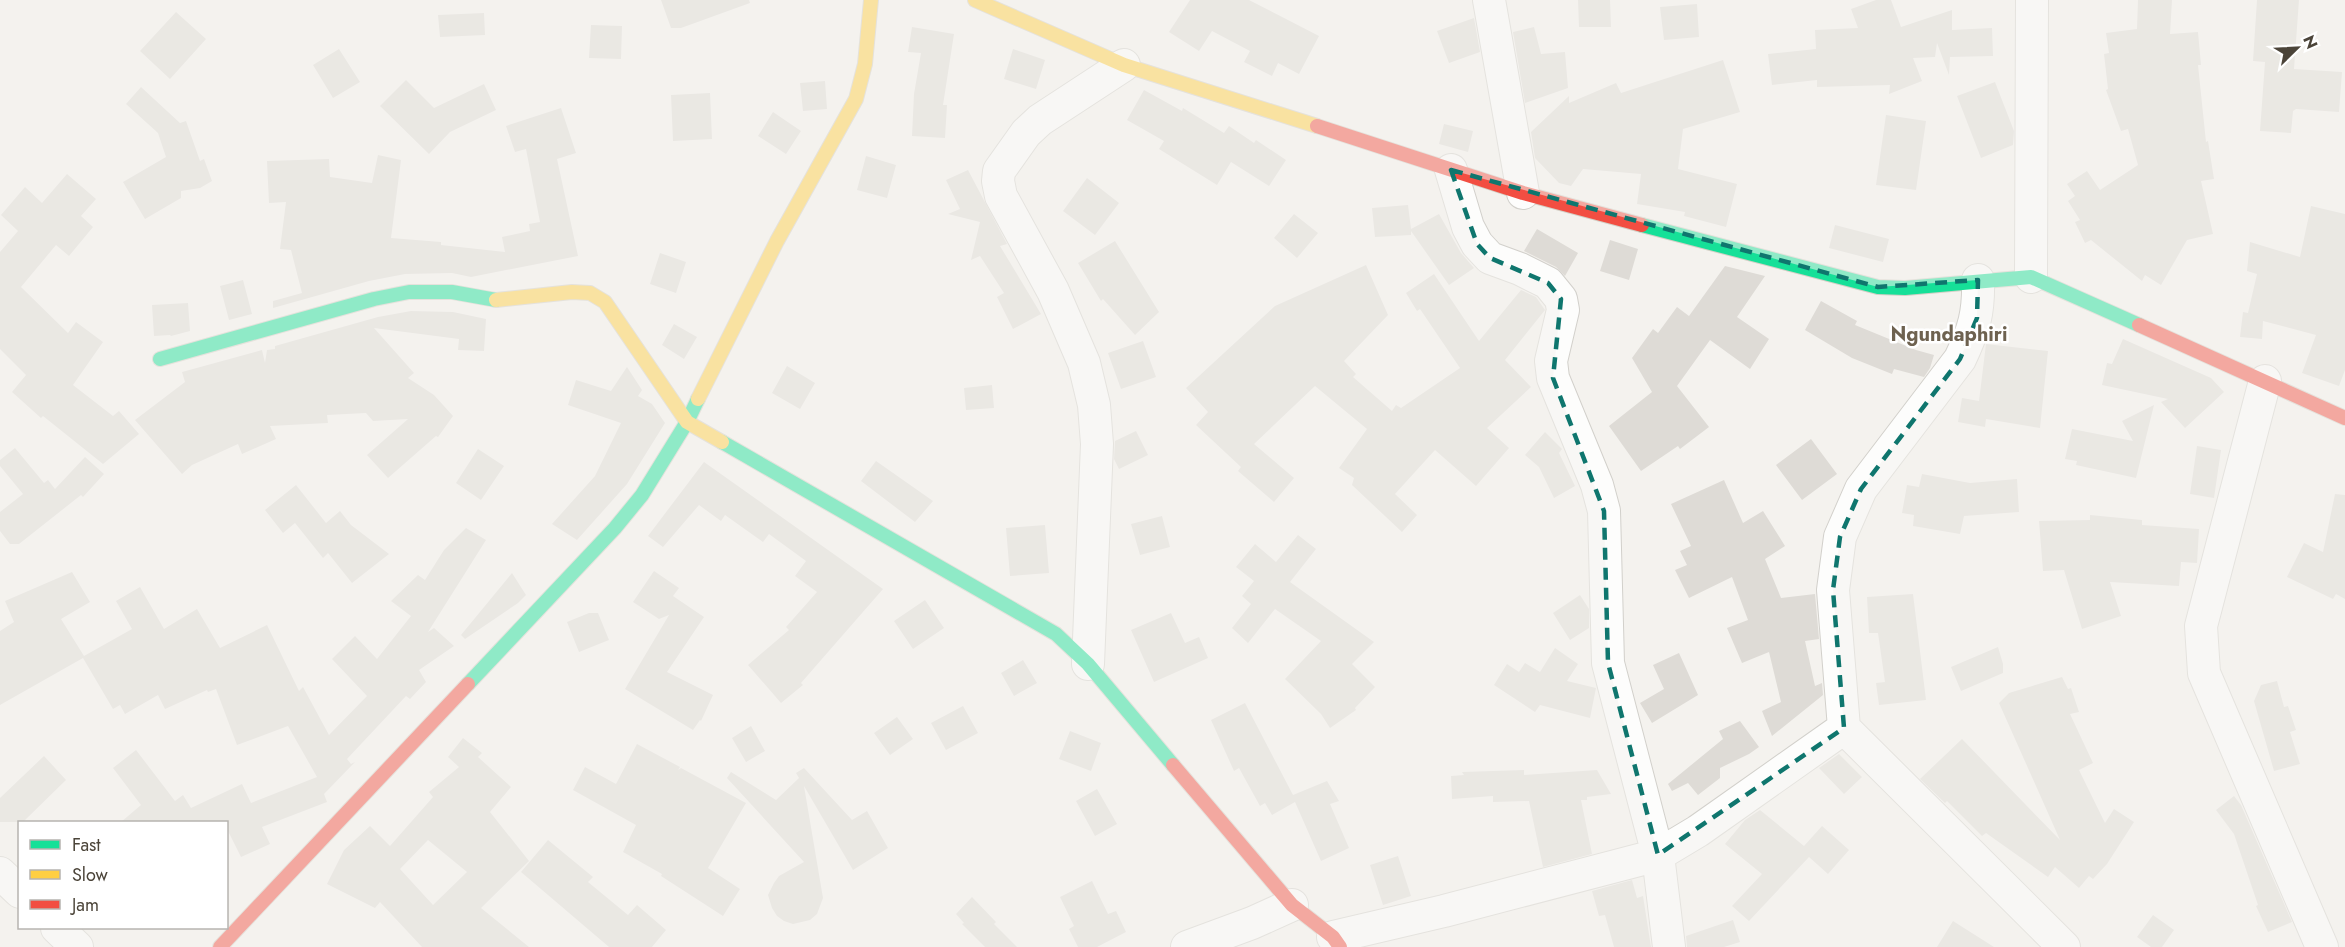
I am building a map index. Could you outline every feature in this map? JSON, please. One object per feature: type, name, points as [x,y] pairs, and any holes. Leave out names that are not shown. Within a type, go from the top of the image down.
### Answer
[{"type":"street","points":[[220,947],[615,528],[642,495],[687,422],[777,241],[856,99],[865,64],[872,0]]},
{"type":"street","points":[[975,0],[1124,65],[1523,193],[1878,287],[1905,288],[2031,277],[2345,418]]},
{"type":"street","points":[[1490,0],[1523,193]]},
{"type":"street","points":[[2031,277],[2032,0]]},
{"type":"street","points":[[1088,664],[1097,444],[1094,405],[1084,363],[1053,291],[1001,196],[998,181],[999,171],[1026,133],[1040,120],[1124,65]]},
{"type":"street","points":[[1451,170],[1468,227],[1477,244],[1490,258],[1520,269],[1548,284],[1561,300],[1562,320],[1551,361],[1553,378],[1597,485],[1604,511],[1608,663],[1658,855],[1669,947]]},
{"type":"street","points":[[1978,280],[1977,318],[1960,359],[1861,489],[1840,537],[1833,590],[1844,728],[2064,947]]},
{"type":"street","points":[[160,359],[374,298],[409,292],[452,292],[491,301],[572,292],[590,293],[605,302],[687,422],[1056,634],[1088,664],[1292,905],[1336,942],[1658,855],[1698,831],[1844,728]]},
{"type":"street","points":[[2265,381],[2201,626],[2201,650],[2204,673],[2322,947]]},
{"type":"street","points":[[0,873],[18,889]]},
{"type":"street","points":[[1187,947],[1252,923],[1292,905]]},
{"type":"street","points":[[59,929],[77,947]]},
{"type":"highlighted area","points":[[1451,170],[1878,287],[1978,280],[1977,318],[1960,359],[1861,489],[1840,537],[1833,590],[1844,728],[1658,855],[1608,663],[1604,511],[1553,378],[1561,299],[1548,283],[1490,258],[1477,244]]},
{"type":"building","points":[[661,0],[749,0],[750,3],[681,28],[671,28]]},
{"type":"building","points":[[1190,0],[1249,0],[1319,36],[1299,74],[1278,63],[1272,76],[1244,62],[1250,51],[1212,31],[1199,51],[1169,32]]},
{"type":"building","points":[[1578,0],[1610,0],[1611,27],[1579,27]]},
{"type":"building","points":[[1876,0],[1891,0],[1901,27],[1952,10],[1952,30],[1992,28],[1993,56],[1950,57],[1949,75],[1937,43],[1935,57],[1913,58],[1922,81],[1889,94],[1890,85],[1817,87],[1817,80],[1772,85],[1768,54],[1816,49],[1815,30],[1858,28],[1851,9]]},
{"type":"building","points":[[2138,0],[2172,0],[2170,34],[2198,32],[2201,65],[2198,65],[2206,142],[2208,141],[2214,179],[2201,181],[2213,234],[2187,240],[2161,285],[2145,275],[2142,281],[2091,240],[2085,243],[2075,222],[2080,220],[2068,201],[2075,196],[2067,184],[2087,171],[2100,190],[2138,165],[2128,129],[2121,131],[2106,90],[2108,89],[2104,54],[2109,53],[2106,33],[2137,29]]},
{"type":"building","points":[[2257,0],[2299,0],[2294,69],[2342,72],[2339,112],[2296,109],[2293,111],[2291,133],[2260,131],[2265,62],[2253,61]]},
{"type":"building","points":[[1697,4],[1699,37],[1664,40],[1660,7]]},
{"type":"building","points":[[176,12],[206,39],[170,79],[140,51]]},
{"type":"building","points":[[484,13],[485,35],[440,37],[438,15]]},
{"type":"building","points":[[1474,18],[1480,52],[1449,63],[1437,31]]},
{"type":"building","points":[[591,25],[622,26],[621,59],[589,58]]},
{"type":"building","points":[[912,27],[954,34],[943,105],[947,105],[945,138],[912,136],[914,94],[921,53],[908,52]]},
{"type":"building","points":[[1534,27],[1541,54],[1565,52],[1568,88],[1525,103],[1513,32]]},
{"type":"building","points":[[339,49],[360,82],[333,98],[313,65]]},
{"type":"building","points":[[1013,49],[1045,60],[1036,89],[1004,79]]},
{"type":"building","points":[[1723,60],[1740,112],[1683,129],[1678,169],[1737,184],[1726,227],[1684,216],[1685,212],[1637,204],[1641,174],[1583,169],[1571,186],[1559,183],[1535,158],[1531,132],[1569,96],[1569,103],[1616,83],[1621,93]]},
{"type":"building","points":[[406,80],[434,108],[484,84],[496,110],[450,132],[429,154],[380,106]]},
{"type":"building","points":[[825,81],[827,109],[803,111],[800,83]]},
{"type":"building","points":[[1995,82],[2014,131],[2013,145],[1981,158],[1957,96]]},
{"type":"building","points":[[141,87],[180,123],[186,121],[200,161],[204,159],[212,181],[200,188],[181,191],[181,198],[145,219],[123,182],[166,157],[158,133],[126,104]]},
{"type":"building","points":[[1144,90],[1182,111],[1183,108],[1224,133],[1229,126],[1254,143],[1256,140],[1286,160],[1269,186],[1231,162],[1217,185],[1159,149],[1164,141],[1127,120]]},
{"type":"building","points":[[710,93],[712,139],[673,141],[671,95]]},
{"type":"building","points":[[561,108],[576,153],[557,159],[578,256],[471,277],[452,273],[405,274],[369,281],[273,308],[273,301],[302,293],[291,250],[280,249],[286,202],[269,203],[267,161],[329,159],[330,177],[372,183],[378,155],[401,160],[391,238],[441,242],[441,245],[505,252],[502,237],[530,231],[529,224],[540,222],[526,149],[515,152],[506,126]]},
{"type":"building","points":[[773,112],[801,131],[786,154],[758,136]]},
{"type":"building","points":[[1886,115],[1926,121],[1916,190],[1876,185]]},
{"type":"building","points":[[1444,124],[1473,131],[1468,152],[1439,144]]},
{"type":"building","points":[[866,156],[896,165],[887,198],[857,190]]},
{"type":"building","points":[[968,170],[1007,244],[1000,246],[1041,314],[1013,329],[997,297],[1004,293],[980,256],[971,260],[980,222],[948,214],[960,209],[946,180]]},
{"type":"building","points":[[67,174],[96,199],[81,216],[93,227],[69,256],[56,245],[21,287],[68,333],[76,322],[103,342],[73,385],[113,416],[119,411],[139,434],[103,464],[43,416],[41,418],[12,392],[26,375],[0,349],[0,252],[18,231],[1,215],[25,187],[42,203]]},
{"type":"building","points":[[1087,178],[1119,203],[1095,235],[1063,211]]},
{"type":"building","points":[[1408,205],[1411,229],[1439,214],[1461,253],[1474,268],[1449,285],[1411,231],[1411,235],[1375,237],[1372,208]]},
{"type":"building","points":[[2311,206],[2345,214],[2345,370],[2339,386],[2302,373],[2316,335],[2263,321],[2262,339],[2240,337],[2243,312],[2248,313],[2257,274],[2247,271],[2250,242],[2300,257]]},
{"type":"building","points":[[1294,214],[1318,233],[1297,258],[1274,238]]},
{"type":"building","points":[[1835,225],[1889,239],[1883,262],[1829,248]]},
{"type":"building","points":[[1537,229],[1578,253],[1565,276],[1556,267],[1524,251]]},
{"type":"building","points":[[1610,240],[1638,249],[1629,280],[1600,271]]},
{"type":"building","points":[[1115,241],[1159,312],[1135,335],[1103,299],[1101,301],[1078,263]]},
{"type":"building","points":[[660,253],[686,262],[676,293],[650,284]]},
{"type":"building","points":[[1366,265],[1388,315],[1344,361],[1356,374],[1353,377],[1392,411],[1396,405],[1401,408],[1460,368],[1420,309],[1417,311],[1406,293],[1434,274],[1479,341],[1521,290],[1536,297],[1545,310],[1505,360],[1531,387],[1487,428],[1509,448],[1476,486],[1435,450],[1395,494],[1417,515],[1402,532],[1352,485],[1354,478],[1339,468],[1367,429],[1315,386],[1254,444],[1294,478],[1274,502],[1238,471],[1241,467],[1196,425],[1208,412],[1186,388],[1275,306]]},
{"type":"building","points":[[1725,266],[1765,276],[1737,317],[1769,339],[1750,369],[1710,340],[1677,386],[1709,427],[1680,449],[1678,446],[1641,471],[1609,426],[1652,392],[1632,358],[1653,329],[1658,333],[1677,307],[1689,316]]},
{"type":"building","points":[[243,280],[252,314],[229,320],[220,286]]},
{"type":"building","points":[[1821,301],[1857,321],[1855,325],[1934,355],[1924,377],[1894,369],[1892,374],[1852,358],[1805,330]]},
{"type":"building","points":[[188,303],[190,331],[171,336],[154,336],[152,305]]},
{"type":"building","points":[[411,311],[453,312],[486,319],[484,351],[458,350],[459,339],[374,328],[414,373],[408,378],[434,395],[453,416],[438,437],[436,436],[388,478],[367,455],[408,419],[373,421],[366,413],[327,415],[328,423],[270,426],[276,439],[242,454],[238,444],[192,465],[182,474],[135,420],[185,382],[182,372],[262,350],[265,363],[267,350],[275,349],[275,346],[378,317]]},
{"type":"building","points":[[674,324],[697,337],[684,359],[662,345]]},
{"type":"building","points":[[2123,339],[2211,378],[2224,392],[2185,428],[2161,402],[2168,399],[2102,385],[2107,363],[2112,364]]},
{"type":"building","points":[[1143,341],[1156,377],[1121,389],[1108,353]]},
{"type":"building","points":[[1986,344],[2048,351],[2040,428],[1986,419],[1985,427],[1958,422],[1962,398],[1979,401]]},
{"type":"building","points":[[787,366],[815,383],[800,409],[772,393]]},
{"type":"building","points":[[627,367],[642,390],[638,396],[652,404],[665,423],[627,484],[577,540],[552,524],[595,476],[621,423],[568,405],[576,380],[611,391]]},
{"type":"building","points":[[992,385],[994,408],[966,410],[964,388]]},
{"type":"building","points":[[2154,405],[2136,478],[2076,465],[2077,461],[2065,459],[2072,429],[2133,441],[2122,421]]},
{"type":"building","points":[[1136,431],[1148,455],[1119,469],[1114,459],[1115,441]]},
{"type":"building","points":[[1545,432],[1562,449],[1559,453],[1575,486],[1554,498],[1539,467],[1525,455]]},
{"type":"building","points":[[1811,439],[1837,474],[1802,500],[1776,465]]},
{"type":"building","points":[[2197,446],[2221,450],[2214,498],[2190,494]]},
{"type":"building","points":[[15,448],[44,483],[48,480],[55,489],[85,457],[104,474],[83,497],[81,495],[19,544],[10,544],[0,531],[0,512],[23,494],[0,466],[0,460]]},
{"type":"building","points":[[478,449],[504,466],[481,500],[456,483]]},
{"type":"building","points":[[876,461],[933,501],[915,522],[861,481]]},
{"type":"building","points":[[704,462],[883,589],[801,683],[803,685],[781,703],[748,665],[789,630],[786,627],[817,592],[795,576],[806,561],[769,534],[763,542],[725,515],[721,521],[699,505],[663,547],[648,536]]},
{"type":"building","points":[[1922,474],[1970,483],[2017,479],[2019,512],[1964,516],[1960,534],[1913,526],[1914,515],[1902,513],[1907,485],[1919,487]]},
{"type":"building","points":[[1724,480],[1743,523],[1763,511],[1785,546],[1765,559],[1781,598],[1815,594],[1819,639],[1805,641],[1815,686],[1822,683],[1823,695],[1772,736],[1762,711],[1781,702],[1769,652],[1742,663],[1727,628],[1748,620],[1732,577],[1689,598],[1675,570],[1687,565],[1680,551],[1691,546],[1671,504]]},
{"type":"building","points":[[296,485],[326,523],[340,511],[351,525],[389,554],[352,583],[328,553],[323,558],[295,523],[283,533],[265,510]]},
{"type":"building","points":[[2335,494],[2345,495],[2345,599],[2336,594],[2333,599],[2287,577],[2304,543],[2323,552]]},
{"type":"building","points":[[2090,515],[2142,520],[2142,525],[2199,529],[2197,563],[2181,562],[2179,586],[2110,582],[2121,616],[2082,629],[2064,570],[2043,571],[2039,521],[2090,520]]},
{"type":"building","points":[[1162,516],[1170,547],[1140,555],[1131,524]]},
{"type":"building","points":[[1045,525],[1049,573],[1010,576],[1006,528]]},
{"type":"building","points":[[466,528],[486,540],[428,632],[434,628],[454,646],[419,670],[426,682],[410,699],[406,696],[347,759],[351,764],[355,762],[324,794],[327,802],[262,827],[270,844],[241,857],[228,831],[228,821],[122,821],[141,805],[113,768],[136,750],[175,801],[183,795],[191,808],[242,784],[251,803],[317,777],[288,726],[237,745],[216,689],[208,692],[207,690],[165,709],[158,695],[125,714],[120,705],[113,709],[83,658],[0,705],[0,631],[14,622],[5,601],[72,572],[90,602],[61,619],[84,656],[132,629],[116,601],[140,587],[164,629],[197,609],[220,648],[267,625],[299,691],[303,687],[329,735],[367,696],[332,659],[355,636],[377,659],[411,616],[391,601],[418,575],[425,580],[444,550]]},
{"type":"building","points":[[1298,535],[1316,549],[1290,582],[1374,642],[1352,664],[1375,687],[1355,708],[1356,710],[1330,728],[1321,714],[1285,679],[1321,641],[1275,609],[1248,643],[1232,628],[1251,604],[1242,596],[1254,581],[1236,567],[1255,544],[1276,562]]},
{"type":"building","points":[[654,571],[679,588],[673,596],[704,617],[667,672],[713,695],[701,721],[693,730],[625,689],[669,615],[659,619],[633,602]]},
{"type":"building","points":[[512,573],[526,595],[518,603],[465,639],[461,635]]},
{"type":"building","points":[[1913,594],[1926,700],[1879,705],[1876,683],[1885,682],[1878,633],[1869,633],[1867,597]]},
{"type":"building","points":[[1580,595],[1589,609],[1589,628],[1570,640],[1553,613]]},
{"type":"building","points":[[925,600],[944,628],[913,649],[894,621]]},
{"type":"building","points":[[589,613],[598,613],[609,640],[579,652],[567,622]]},
{"type":"building","points":[[1171,613],[1185,643],[1199,637],[1208,658],[1154,682],[1131,630]]},
{"type":"building","points":[[1998,647],[2003,673],[1961,691],[1951,667]]},
{"type":"building","points":[[1555,648],[1578,664],[1567,681],[1596,688],[1590,718],[1540,705],[1535,712],[1494,685],[1507,664],[1519,672],[1525,663],[1540,672]]},
{"type":"building","points":[[1679,653],[1698,695],[1652,723],[1640,703],[1664,689],[1653,665]]},
{"type":"building","points":[[1023,660],[1037,683],[1014,696],[1001,673]]},
{"type":"building","points":[[2062,677],[2068,689],[2071,688],[2079,712],[2070,714],[2093,763],[2079,770],[2105,823],[2114,809],[2134,822],[2107,864],[2093,879],[2089,876],[2079,888],[2055,867],[2048,877],[1986,833],[1982,836],[1947,801],[1945,803],[1920,779],[1962,739],[2060,840],[1999,703],[2009,693]]},
{"type":"building","points":[[2277,681],[2284,707],[2288,706],[2296,730],[2290,732],[2300,764],[2274,771],[2254,701],[2261,685]]},
{"type":"building","points":[[1245,703],[1293,795],[1327,781],[1339,801],[1330,804],[1349,848],[1321,861],[1295,802],[1272,815],[1265,803],[1260,806],[1239,768],[1234,771],[1211,720]]},
{"type":"building","points":[[963,706],[978,733],[946,750],[931,723]]},
{"type":"building","points":[[897,717],[913,739],[890,755],[874,733]]},
{"type":"building","points":[[1740,721],[1759,747],[1720,768],[1720,778],[1698,795],[1688,783],[1672,791],[1668,784],[1723,739],[1719,731]]},
{"type":"building","points":[[751,726],[765,751],[746,762],[732,738]]},
{"type":"building","points":[[1070,731],[1101,743],[1091,771],[1059,759]]},
{"type":"building","points":[[463,738],[482,753],[478,757],[511,787],[490,812],[529,861],[481,908],[529,947],[422,947],[380,902],[375,908],[327,884],[344,850],[370,826],[390,846],[433,797],[429,792],[459,767],[448,757]],"holes":[[[428,840],[467,872],[433,905],[400,869]]]},
{"type":"building","points":[[637,744],[680,767],[678,770],[681,768],[746,803],[708,868],[740,889],[723,916],[661,876],[662,874],[623,852],[636,825],[573,790],[585,767],[616,784]]},
{"type":"building","points":[[1839,754],[1862,777],[1844,794],[1819,768]]},
{"type":"building","points":[[44,756],[66,780],[24,821],[0,822],[0,798]]},
{"type":"building","points":[[804,768],[852,820],[867,811],[888,848],[853,870],[804,786],[823,898],[817,914],[810,920],[793,924],[777,916],[768,895],[779,876],[804,862],[727,778],[731,772],[776,800],[799,778],[796,773]]},
{"type":"building","points":[[1524,770],[1524,775],[1597,770],[1611,794],[1581,800],[1592,854],[1543,867],[1529,801],[1493,802],[1493,796],[1452,799],[1451,776],[1464,775],[1462,772]]},
{"type":"building","points":[[1097,789],[1117,824],[1095,836],[1076,801]]},
{"type":"building","points":[[2234,796],[2241,805],[2292,922],[2268,932],[2256,906],[2258,905],[2234,834],[2216,810]]},
{"type":"building","points":[[1760,810],[1804,846],[1822,826],[1849,850],[1828,874],[1809,857],[1749,921],[1732,906],[1762,874],[1725,844],[1745,820]]},
{"type":"building","points":[[548,840],[593,877],[588,882],[628,915],[637,905],[666,930],[652,947],[609,947],[521,872]]},
{"type":"building","points":[[1398,856],[1411,896],[1383,905],[1370,865]]},
{"type":"building","points":[[1632,880],[1637,898],[1643,896],[1651,947],[1614,947],[1605,915],[1599,916],[1592,891]]},
{"type":"building","points":[[1092,881],[1108,914],[1116,911],[1126,932],[1097,947],[1078,947],[1069,929],[1074,926],[1060,897]]},
{"type":"building","points":[[972,897],[1017,947],[985,947],[962,924],[964,923],[956,914]]},
{"type":"building","points":[[2153,915],[2174,930],[2162,947],[2151,947],[2137,937]]},
{"type":"building","points":[[1733,920],[1740,942],[1724,947],[1687,947],[1686,936]]},
{"type":"building","points":[[1953,921],[1994,947],[1937,947]]},
{"type":"traffic: fast","points":[[1642,225],[1878,287],[1905,288],[2031,277],[2139,325]]},
{"type":"traffic: fast","points":[[160,359],[374,299],[409,292],[452,292],[496,300]]},
{"type":"traffic: fast","points":[[468,684],[615,528],[642,495],[687,422],[698,399]]},
{"type":"traffic: fast","points":[[722,442],[1056,634],[1088,664],[1173,765]]},
{"type":"traffic: slow","points":[[698,399],[777,241],[856,99],[865,64],[871,0]]},
{"type":"traffic: slow","points":[[975,0],[1124,65],[1317,126]]},
{"type":"traffic: slow","points":[[496,300],[572,292],[590,293],[605,302],[687,422],[722,442]]},
{"type":"traffic: jam","points":[[1317,126],[1523,193],[1642,225]]},
{"type":"traffic: jam","points":[[2139,325],[2345,418]]},
{"type":"traffic: jam","points":[[220,947],[468,684]]},
{"type":"traffic: jam","points":[[1173,765],[1292,905],[1333,937],[1340,947]]},
{"type":"district","name":"Ngundaphiri","points":[[1949,334]]}]
